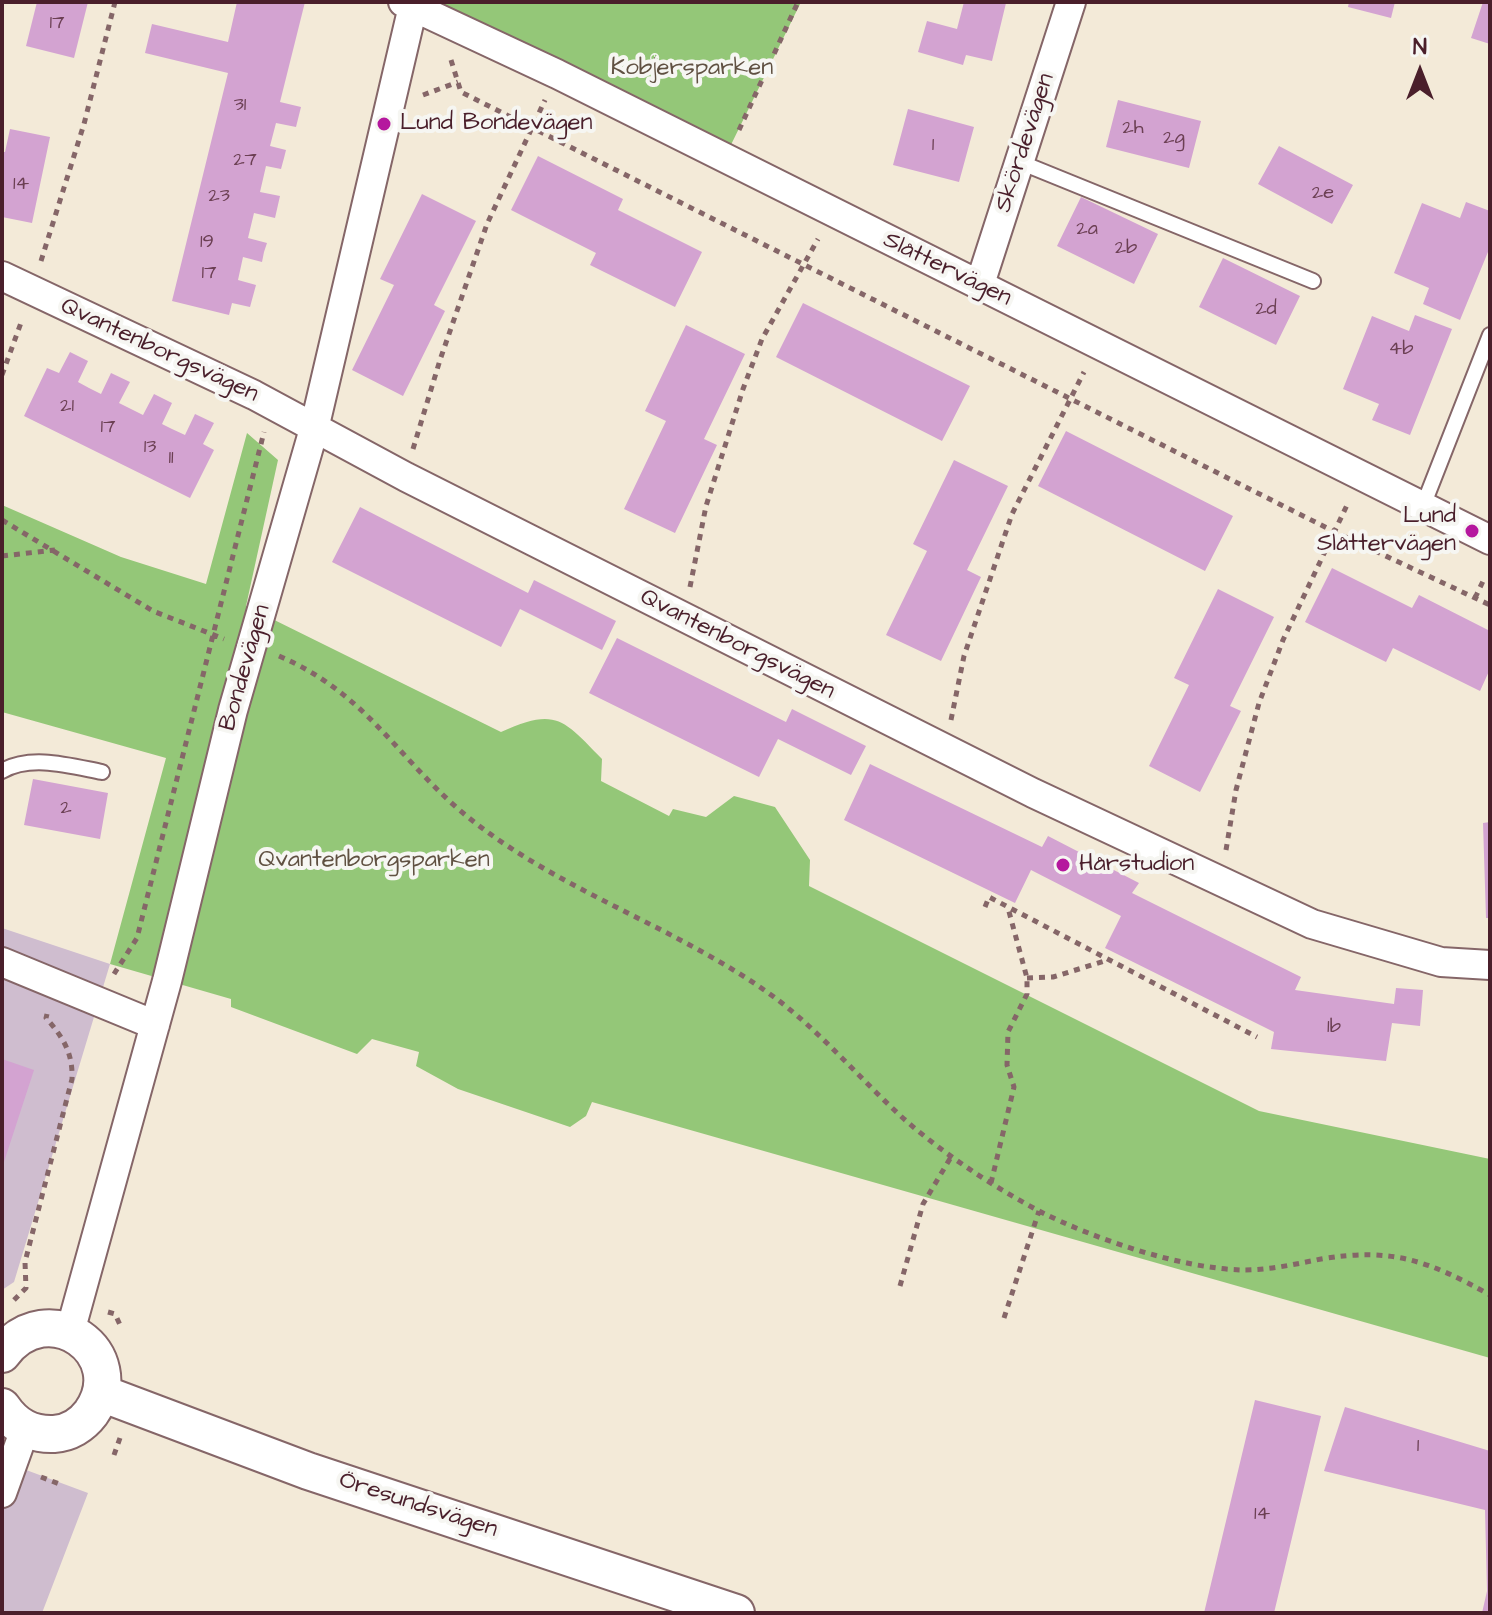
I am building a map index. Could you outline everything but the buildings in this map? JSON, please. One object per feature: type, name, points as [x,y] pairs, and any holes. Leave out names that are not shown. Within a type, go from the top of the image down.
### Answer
[{"type":"street","name":"Skördevägen","points":[[980,284],[1022,163],[1071,2]]},
{"type":"street","name":"Slåttervägen","points":[[410,3],[1490,540]]},
{"type":"street","name":"Bondevägen","points":[[70,1332],[155,1025],[252,645],[314,429],[410,3]]},
{"type":"street","name":"Qvantenborgsvägen","points":[[2,276],[271,405],[406,477],[945,749],[1312,924],[1441,962],[1490,965]]},
{"type":"street","points":[[2,962],[155,1025]]},
{"type":"street","points":[[2,1354],[25,1332],[40,1328],[70,1332],[85,1342],[97,1357],[102,1375],[101,1393],[88,1417],[76,1427],[42,1435],[13,1418],[2,1493]]},
{"type":"street","name":"Öresundsvägen","points":[[101,1393],[308,1471],[736,1613]]},
{"type":"lane","points":[[1022,163],[1313,281]]},
{"type":"lane","points":[[1423,506],[1490,335]]},
{"type":"lane","points":[[2,771],[36,762],[102,772]]},
{"type":"path","points":[[2,375],[32,291],[84,124],[115,2]]},
{"type":"path","points":[[724,159],[800,2]]},
{"type":"path","points":[[443,19],[461,92],[1072,396],[1337,533],[1490,605]]},
{"type":"path","points":[[406,477],[440,360],[482,237],[557,74]]},
{"type":"path","points":[[682,617],[706,506],[733,418],[762,339],[806,264],[830,212]]},
{"type":"path","points":[[945,749],[964,656],[1007,526],[1097,347]]},
{"type":"path","points":[[121,983],[113,973],[137,938],[271,405]]},
{"type":"path","points":[[1217,879],[1259,703],[1283,640],[1337,533],[1359,476]]},
{"type":"path","points":[[2,520],[153,611],[212,636],[252,645],[313,671],[386,731],[456,807],[515,851],[574,886],[665,930],[773,997],[951,1157],[1039,1211],[1132,1247],[1214,1267],[1248,1270],[1365,1253],[1388,1254],[1425,1262],[1490,1295]]},
{"type":"path","points":[[2,556],[56,550]]},
{"type":"path","points":[[1475,598],[1485,577]]},
{"type":"path","points":[[985,907],[989,897],[1257,1037]]},
{"type":"path","points":[[991,1183],[1014,1087],[1007,1065],[1008,1032],[1027,994],[1027,978],[1008,907]]},
{"type":"path","points":[[1027,978],[1053,977],[1109,960]]},
{"type":"path","points":[[11,1304],[26,1288],[25,1262],[72,1079],[73,1061],[66,1045],[46,1018]]},
{"type":"path","points":[[900,1286],[923,1204],[951,1157]]},
{"type":"path","points":[[1004,1318],[1039,1211]]},
{"type":"shaded area","points":[[2,928],[110,964],[14,1282],[2,1290]]},
{"type":"shaded area","points":[[2,1461],[88,1493],[42,1613],[2,1613]]},
{"type":"green space","name":"Kobjersparken","points":[[414,2],[801,2],[724,159]]},
{"type":"green space","name":"Qvantenborgsparken","points":[[247,433],[278,460],[246,606],[501,732],[534,720],[558,721],[578,734],[602,759],[601,781],[669,816],[673,809],[706,817],[734,796],[775,807],[810,860],[809,886],[1259,1111],[1490,1159],[1490,1358],[592,1102],[586,1116],[570,1127],[458,1089],[416,1066],[419,1052],[372,1039],[357,1054],[231,1007],[231,999],[110,964],[166,758],[2,712],[2,505],[121,557],[206,584]]},
{"type":"place","name":"Lund Bondevägen","points":[[384,124]]},
{"type":"place","name":"Lund Slåttervägen","points":[[1472,531]]},
{"type":"place","name":"Hårstudion","points":[[1063,865]]}]
